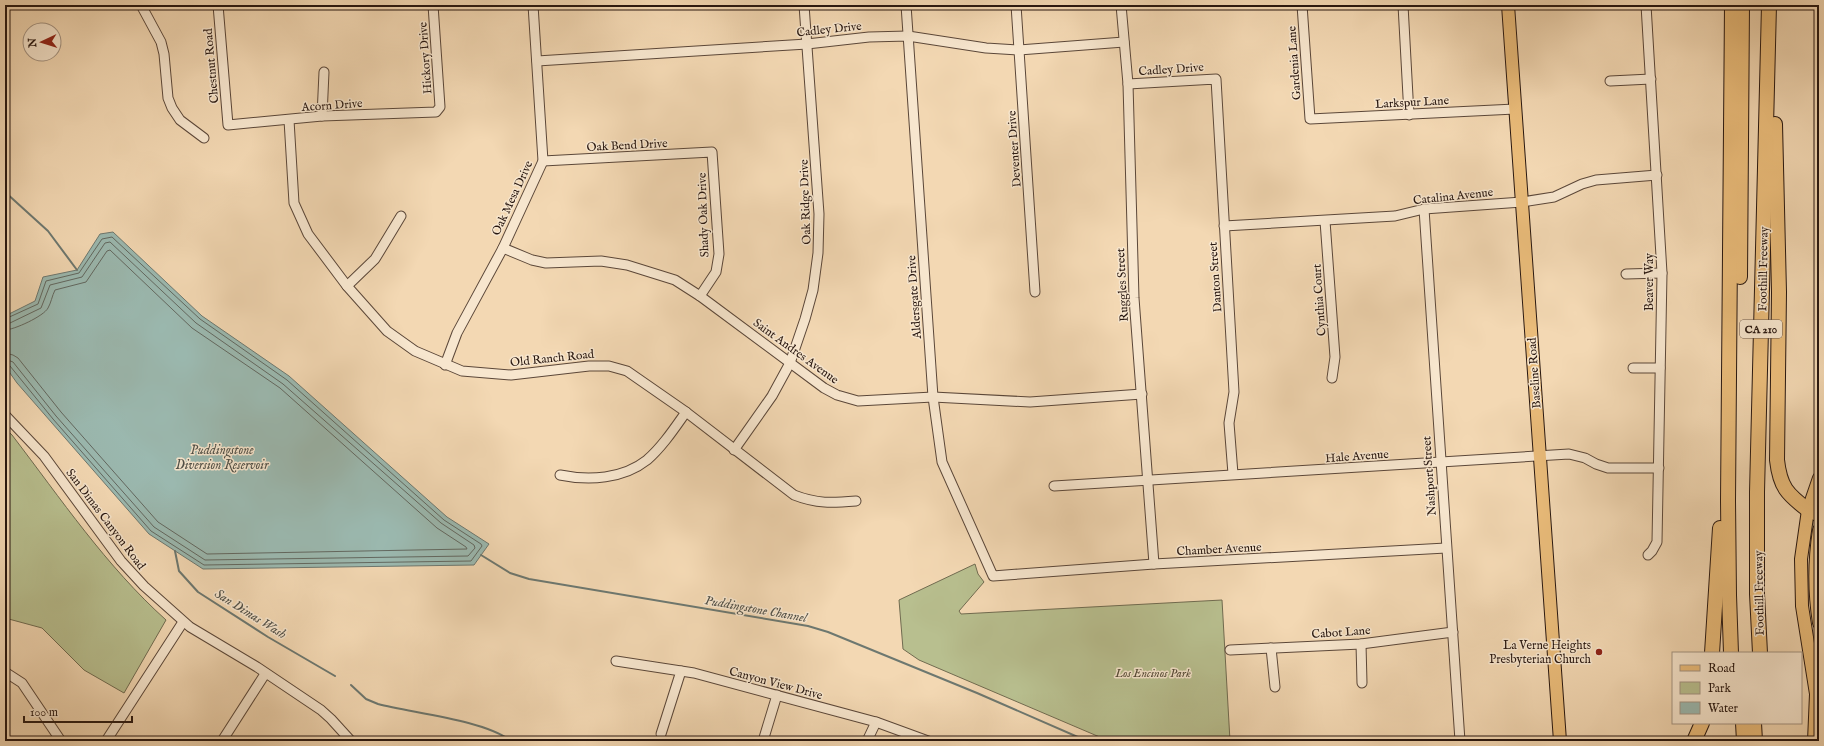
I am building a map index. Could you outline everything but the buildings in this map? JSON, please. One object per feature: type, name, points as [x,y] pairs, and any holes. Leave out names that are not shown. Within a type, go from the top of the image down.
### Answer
[{"type":"highway","name":"CA 210","points":[[1731,652],[1728,595],[1728,501],[1732,5]]},
{"type":"highway","points":[[1739,652],[1738,464],[1742,5]]},
{"type":"highway","points":[[1751,652],[1748,484],[1759,5]]},
{"type":"highway","points":[[1769,5],[1777,174],[1780,292],[1777,460],[1779,475],[1784,489],[1792,498],[1814,513]]},
{"type":"highway","name":"Foothill Freeway","points":[[1760,652],[1757,594],[1757,492],[1769,5]]},
{"type":"highway","points":[[1712,652],[1720,530],[1728,501]]},
{"type":"highway","points":[[1694,741],[1702,724]]},
{"type":"highway","points":[[1735,724],[1736,741]]},
{"type":"highway","points":[[1743,724],[1744,741]]},
{"type":"highway","points":[[1754,724],[1755,741]]},
{"type":"highway","points":[[1764,724],[1765,741]]},
{"type":"main road","name":"Baseline Road","points":[[1508,5],[1560,741]]},
{"type":"main road","points":[[1814,741],[1816,694],[1803,613],[1801,559],[1814,513],[1819,478]]},
{"type":"main road","points":[[1819,530],[1815,560],[1815,585],[1819,623]]},
{"type":"street","name":"Chestnut Road","points":[[218,5],[228,125]]},
{"type":"street","name":"Hickory Drive","points":[[433,5],[439,110]]},
{"type":"street","name":"Oak Mesa Drive","points":[[445,365],[457,333],[503,248],[543,161],[533,5]]},
{"type":"street","name":"Oak Ridge Drive","points":[[734,450],[772,396],[790,364],[813,290],[818,252],[819,214],[804,5]]},
{"type":"street","name":"Aldersgate Drive","points":[[906,5],[933,397],[942,462],[993,576]]},
{"type":"street","name":"Deventer Drive","points":[[1016,5],[1035,292]]},
{"type":"street","name":"Ruggles Street","points":[[1121,5],[1128,84],[1134,298],[1154,564]]},
{"type":"street","name":"Gardenia Lane","points":[[1302,5],[1310,119]]},
{"type":"street","points":[[1403,5],[1409,115]]},
{"type":"street","name":"Beaver Way","points":[[1646,5],[1662,274],[1657,542],[1648,555]]},
{"type":"street","points":[[143,6],[164,54],[168,98],[172,108],[180,120],[204,138]]},
{"type":"street","name":"Cadley Drive","points":[[537,61],[807,44],[869,37],[908,36],[986,48],[1019,50],[1124,42]]},
{"type":"street","points":[[322,116],[324,72]]},
{"type":"street","name":"Cadley Drive","points":[[1128,84],[1216,78]]},
{"type":"street","name":"Danton Street","points":[[1216,78],[1234,392],[1229,423],[1233,474]]},
{"type":"street","points":[[1610,81],[1651,79]]},
{"type":"street","name":"Larkspur Lane","points":[[1310,119],[1515,109]]},
{"type":"street","name":"Acorn Drive","points":[[228,125],[322,116],[436,112],[439,110]]},
{"type":"street","name":"Old Ranch Road","points":[[290,120],[294,202],[308,234],[347,286],[387,331],[415,352],[462,371],[511,376],[589,366],[609,366],[627,371],[686,412],[794,495],[809,501],[827,503],[856,501]]},
{"type":"street","name":"Oak Bend Drive","points":[[543,161],[712,152]]},
{"type":"street","name":"Shady Oak Drive","points":[[700,296],[716,272],[718,254],[712,152]]},
{"type":"street","name":"Catalina Avenue","points":[[1224,226],[1395,216],[1424,209],[1522,202],[1554,197],[1582,184],[1596,180],[1657,175]]},
{"type":"street","name":"Nashport Street","points":[[1424,209],[1460,741]]},
{"type":"street","points":[[347,286],[375,260],[401,216]]},
{"type":"street","name":"Cynthia Court","points":[[1325,221],[1335,357],[1332,378]]},
{"type":"street","name":"Saint Andres Avenue","points":[[503,248],[532,260],[546,263],[601,262],[627,265],[675,280],[700,296],[824,388],[837,395],[858,401],[933,397],[1030,402],[1142,394]]},
{"type":"street","points":[[1626,274],[1662,274]]},
{"type":"street","points":[[1633,368],[1660,368]]},
{"type":"street","points":[[560,475],[579,479],[607,476],[631,470],[646,460],[657,449],[686,412]]},
{"type":"street","name":"San Dimas Canyon Road","points":[[5,415],[44,456],[121,561],[144,586],[183,622],[257,667],[321,710],[344,732],[351,741]]},
{"type":"street","name":"Hale Avenue","points":[[1054,486],[1233,474],[1288,473],[1569,454],[1585,458],[1608,468],[1659,468]]},
{"type":"street","name":"Chamber Avenue","points":[[993,576],[1154,564],[1446,548]]},
{"type":"street","points":[[106,741],[183,622]]},
{"type":"street","name":"Cabot Lane","points":[[1230,650],[1361,644],[1453,632]]},
{"type":"street","points":[[1361,644],[1362,683]]},
{"type":"street","points":[[1271,648],[1275,687]]},
{"type":"street","name":"Canyon View Drive","points":[[616,661],[680,671],[777,695],[876,722],[928,741]]},
{"type":"street","points":[[661,734],[680,671]]},
{"type":"street","points":[[5,672],[22,682],[61,741]]},
{"type":"street","points":[[222,741],[266,674]]},
{"type":"street","points":[[762,741],[777,695]]},
{"type":"street","points":[[867,741],[876,722]]},
{"type":"green space","points":[[5,428],[12,435],[104,555],[144,599],[166,620],[124,693],[84,670],[42,628],[5,618]]},
{"type":"green space","name":"Los Encinos Park","points":[[975,564],[978,574],[984,582],[959,611],[961,614],[1222,600],[1230,741],[1109,741],[919,660],[903,649],[899,600]]},
{"type":"water","name":"Puddingstone Diversion Reservoir","points":[[113,232],[202,316],[289,376],[447,517],[489,544],[474,565],[203,569],[149,534],[17,383],[5,366],[5,316],[35,301],[43,277],[77,270],[100,234]]},
{"type":"waterway","name":"San Dimas Wash","points":[[5,192],[48,231],[77,270]]},
{"type":"waterway","name":"San Dimas Wash","points":[[175,551],[179,571],[198,592],[268,637],[335,676]]},
{"type":"waterway","name":"Puddingstone Channel","points":[[481,555],[510,573],[529,579],[808,626],[828,632],[977,693],[1087,741]]},
{"type":"waterway","name":"San Dimas Wash","points":[[351,685],[366,699],[378,704],[466,722],[499,734],[511,741]]},
{"type":"place","name":"La Verne Heights Presbyterian Church","points":[[1599,652]]}]
